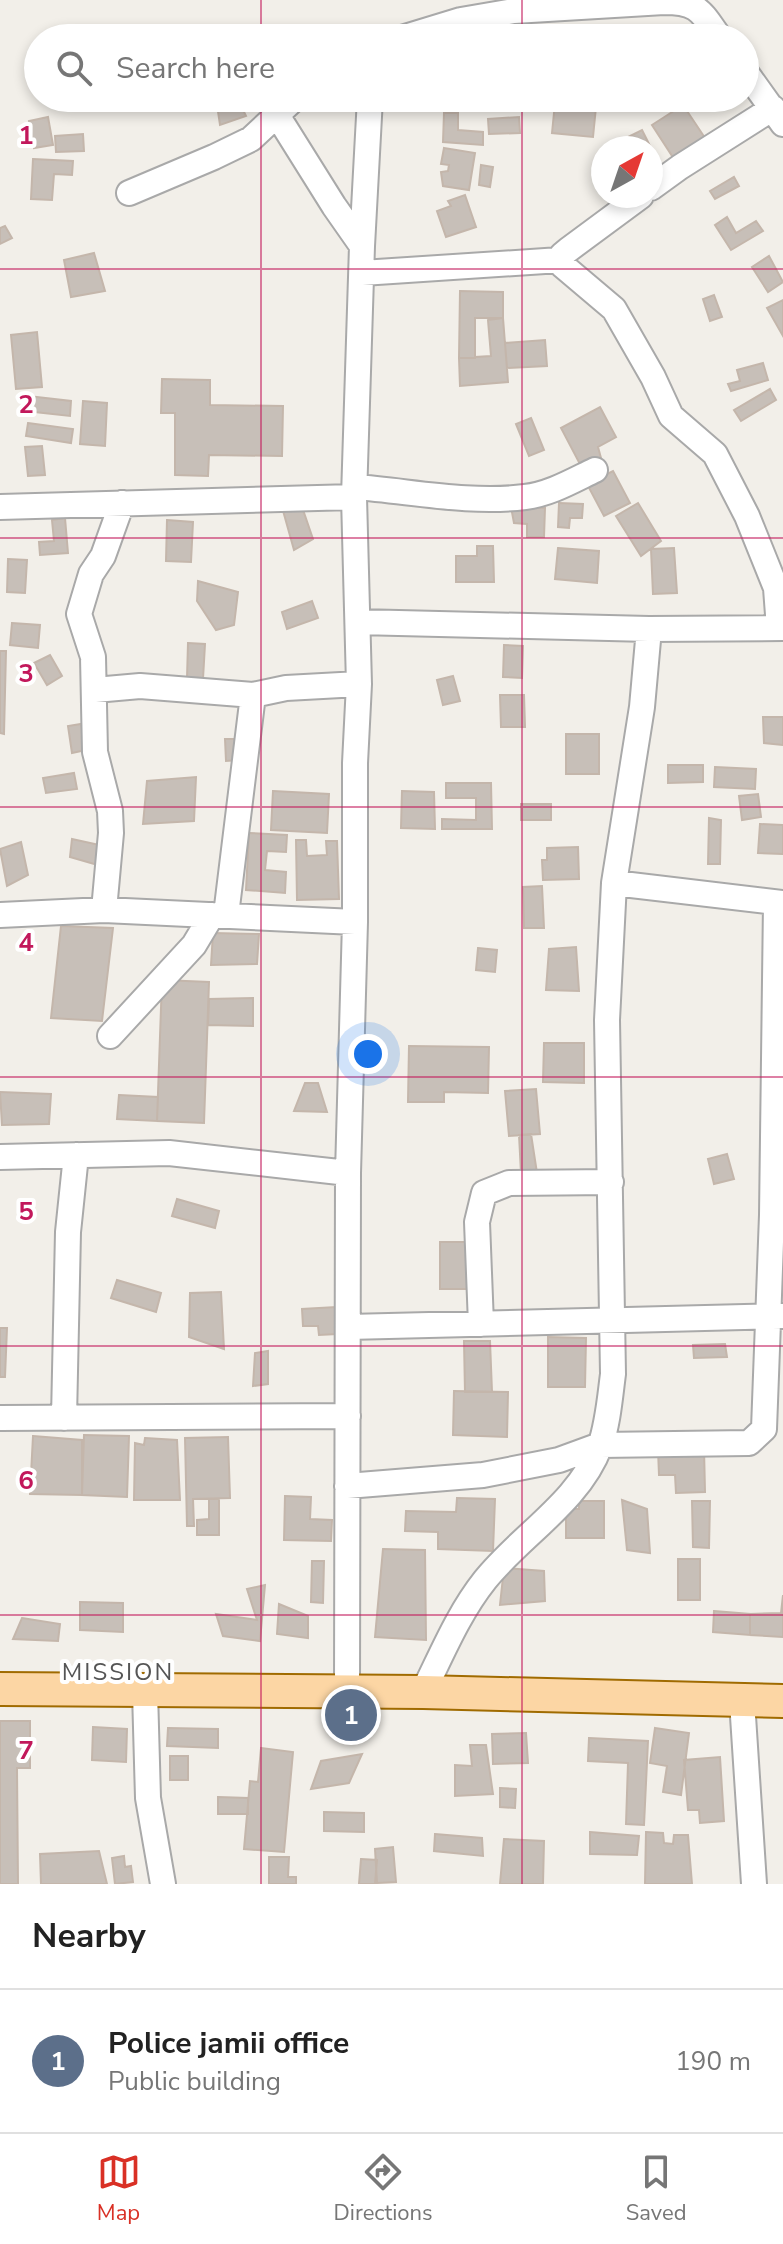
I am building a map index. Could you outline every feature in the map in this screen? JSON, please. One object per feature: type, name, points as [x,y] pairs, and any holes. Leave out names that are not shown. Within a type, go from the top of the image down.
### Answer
[{"type":"main road","points":[[0,1689],[423,1692],[783,1701]]},
{"type":"street","points":[[448,24],[514,11],[684,2],[699,10],[710,24]]},
{"type":"street","points":[[663,179],[680,167],[778,116],[759,90]]},
{"type":"street","points":[[129,193],[251,139],[281,112]]},
{"type":"street","points":[[288,112],[334,206],[362,246]]},
{"type":"street","points":[[347,1691],[348,1173],[359,684],[355,492],[369,112]]},
{"type":"street","points":[[362,273],[560,260],[568,250],[625,208]]},
{"type":"street","points":[[358,622],[649,629],[781,628],[776,588],[747,516],[715,454],[671,416],[653,377],[614,309],[560,260]]},
{"type":"street","points":[[0,507],[355,492],[524,497],[555,490],[595,470]]},
{"type":"street","points":[[104,910],[110,811],[95,752],[93,657],[79,614],[82,596],[103,556],[122,503]]},
{"type":"street","points":[[423,1692],[460,1617],[483,1583],[507,1555],[565,1500],[589,1469],[600,1445],[613,1374],[607,1020],[614,883],[642,707],[649,629]]},
{"type":"street","points":[[95,690],[140,686],[253,695],[286,688],[359,684]]},
{"type":"street","points":[[110,1036],[219,915],[253,695]]},
{"type":"street","points":[[347,1486],[483,1475],[559,1460],[600,1445],[749,1443],[764,1429],[776,1316],[780,903],[614,883]]},
{"type":"street","points":[[0,915],[104,910],[355,922]]},
{"type":"street","points":[[0,1157],[169,1153],[348,1173]]},
{"type":"street","points":[[64,1418],[68,1232],[76,1155]]},
{"type":"street","points":[[481,1324],[477,1222],[484,1193],[509,1183],[611,1182]]},
{"type":"street","points":[[348,1327],[776,1316]]},
{"type":"street","points":[[0,1418],[348,1416]]},
{"type":"street","points":[[145,1692],[148,1798],[163,1884]]},
{"type":"street","points":[[742,1701],[754,1884]]},
{"type":"building","points":[[218,112],[244,112],[246,116],[220,125]]},
{"type":"building","points":[[554,112],[596,112],[591,137],[552,133]]},
{"type":"building","points":[[672,112],[688,112],[707,141],[676,162],[663,142],[663,136],[659,136],[652,125]]},
{"type":"building","points":[[444,113],[458,113],[458,130],[483,132],[483,145],[443,142]]},
{"type":"building","points":[[48,117],[53,145],[34,148],[29,121]]},
{"type":"building","points":[[519,117],[520,133],[489,134],[488,119]]},
{"type":"building","points":[[642,130],[645,136],[630,136]]},
{"type":"building","points":[[83,134],[84,151],[56,152],[55,136]]},
{"type":"building","points":[[444,148],[475,153],[469,190],[443,186],[441,172],[448,171],[449,165],[441,164]]},
{"type":"building","points":[[33,159],[73,161],[72,175],[54,174],[52,200],[31,199]]},
{"type":"building","points":[[481,165],[493,167],[490,187],[479,185]]},
{"type":"building","points":[[734,177],[739,186],[715,199],[710,191]]},
{"type":"building","points":[[465,195],[476,227],[446,237],[437,211],[451,206],[448,201]]},
{"type":"building","points":[[727,217],[736,233],[756,221],[763,231],[731,250],[715,225]]},
{"type":"building","points":[[5,226],[12,238],[0,244],[0,228]]},
{"type":"building","points":[[94,253],[105,291],[71,297],[64,260]]},
{"type":"building","points":[[769,256],[783,282],[768,292],[752,267]]},
{"type":"building","points":[[460,291],[503,292],[503,318],[475,318],[475,358],[459,358]]},
{"type":"building","points":[[714,295],[722,317],[710,321],[703,299]]},
{"type":"building","points":[[783,300],[783,336],[767,308]]},
{"type":"building","points":[[503,318],[508,382],[460,386],[459,358],[491,356],[488,320]]},
{"type":"building","points":[[37,332],[42,387],[16,389],[11,335]]},
{"type":"building","points":[[545,340],[547,366],[507,368],[505,343]]},
{"type":"building","points":[[763,363],[768,380],[731,391],[728,384],[740,381],[737,370]]},
{"type":"building","points":[[162,379],[210,380],[210,405],[283,406],[282,456],[209,455],[208,476],[175,475],[175,413],[161,413]]},
{"type":"building","points":[[770,389],[776,400],[741,421],[734,410]]},
{"type":"building","points":[[28,396],[71,401],[70,416],[26,411]]},
{"type":"building","points":[[83,401],[107,403],[105,446],[80,444]]},
{"type":"building","points":[[600,407],[616,437],[598,447],[601,458],[582,468],[561,428]]},
{"type":"building","points":[[531,418],[544,450],[529,456],[516,424]]},
{"type":"building","points":[[28,423],[73,429],[71,443],[26,436]]},
{"type":"building","points":[[42,446],[45,475],[28,476],[25,447]]},
{"type":"building","points":[[613,471],[630,503],[604,516],[587,484]]},
{"type":"building","points":[[300,501],[313,539],[294,550],[282,507]]},
{"type":"building","points":[[559,503],[583,504],[582,518],[570,518],[569,528],[558,527]]},
{"type":"building","points":[[638,503],[661,541],[641,556],[616,516]]},
{"type":"building","points":[[511,507],[545,508],[544,537],[527,537],[527,524],[514,523]]},
{"type":"building","points":[[65,518],[68,553],[40,555],[39,542],[54,541],[52,520]]},
{"type":"building","points":[[167,520],[193,522],[191,562],[166,561]]},
{"type":"building","points":[[477,546],[493,546],[494,582],[456,582],[456,556],[477,556]]},
{"type":"building","points":[[558,548],[599,551],[597,583],[555,579]]},
{"type":"building","points":[[674,548],[677,593],[653,594],[651,549]]},
{"type":"building","points":[[8,559],[27,560],[25,593],[7,592]]},
{"type":"building","points":[[198,581],[238,592],[234,625],[216,630],[197,601]]},
{"type":"building","points":[[312,601],[318,618],[287,629],[282,612]]},
{"type":"building","points":[[12,623],[40,625],[38,648],[10,645]]},
{"type":"building","points":[[188,643],[205,644],[203,679],[187,678]]},
{"type":"building","points":[[504,645],[523,646],[522,678],[503,677]]},
{"type":"building","points":[[0,651],[6,651],[4,734],[0,733]]},
{"type":"building","points":[[50,655],[62,676],[47,685],[34,663]]},
{"type":"building","points":[[453,676],[460,701],[443,705],[437,680]]},
{"type":"building","points":[[500,695],[524,695],[525,727],[501,727]]},
{"type":"building","points":[[763,717],[783,717],[783,745],[764,743]]},
{"type":"building","points":[[81,724],[86,750],[72,753],[68,726]]},
{"type":"building","points":[[566,734],[599,734],[599,774],[566,774]]},
{"type":"building","points":[[225,739],[240,739],[240,760],[226,761]]},
{"type":"building","points":[[668,765],[703,765],[703,782],[668,783]]},
{"type":"building","points":[[715,767],[756,769],[755,789],[714,787]]},
{"type":"building","points":[[74,773],[77,789],[46,793],[43,778]]},
{"type":"building","points":[[196,777],[194,821],[143,824],[147,781]]},
{"type":"building","points":[[446,783],[491,783],[492,829],[442,829],[442,819],[476,820],[476,798],[446,798]]},
{"type":"building","points":[[273,791],[329,794],[327,833],[271,830]]},
{"type":"building","points":[[402,791],[434,792],[435,829],[401,828]]},
{"type":"building","points":[[758,794],[761,817],[742,820],[739,796]]},
{"type":"building","points":[[521,804],[551,804],[551,820],[521,820]]},
{"type":"building","points":[[709,818],[721,820],[720,864],[708,864]]},
{"type":"building","points":[[760,824],[783,825],[783,854],[758,853]]},
{"type":"building","points":[[249,833],[287,835],[286,852],[267,851],[265,870],[286,872],[285,893],[246,890]]},
{"type":"building","points":[[72,839],[104,846],[101,866],[70,857]]},
{"type":"building","points":[[296,840],[306,840],[307,856],[327,855],[326,841],[337,841],[339,899],[297,900]]},
{"type":"building","points":[[21,842],[28,875],[7,886],[0,849]]},
{"type":"building","points":[[578,847],[579,879],[543,880],[542,860],[547,860],[547,848]]},
{"type":"building","points":[[542,886],[544,928],[524,928],[523,887]]},
{"type":"building","points":[[61,926],[113,928],[102,1021],[51,1018]]},
{"type":"building","points":[[213,933],[259,934],[257,964],[211,965]]},
{"type":"building","points":[[576,947],[579,991],[546,990],[549,949]]},
{"type":"building","points":[[478,948],[497,950],[495,972],[476,970]]},
{"type":"building","points":[[162,980],[209,982],[204,1123],[157,1121]]},
{"type":"building","points":[[253,998],[253,1026],[208,1025],[209,999]]},
{"type":"building","points":[[544,1043],[584,1043],[584,1083],[543,1082]]},
{"type":"building","points":[[409,1046],[489,1047],[488,1093],[444,1092],[444,1102],[408,1102]]},
{"type":"building","points":[[305,1083],[318,1083],[327,1112],[294,1111]]},
{"type":"building","points":[[536,1089],[540,1134],[509,1136],[505,1091]]},
{"type":"building","points":[[0,1092],[51,1094],[49,1124],[2,1125]]},
{"type":"building","points":[[119,1095],[158,1097],[157,1121],[117,1119]]},
{"type":"building","points":[[531,1134],[537,1173],[521,1173],[519,1135]]},
{"type":"building","points":[[727,1154],[734,1179],[714,1184],[708,1159]]},
{"type":"building","points":[[177,1199],[219,1211],[215,1228],[172,1216]]},
{"type":"building","points":[[440,1242],[471,1242],[471,1289],[440,1289]]},
{"type":"building","points":[[117,1280],[161,1293],[156,1312],[111,1298]]},
{"type":"building","points":[[221,1292],[224,1349],[189,1337],[190,1293]]},
{"type":"building","points":[[336,1307],[337,1334],[319,1335],[318,1326],[303,1326],[302,1309]]},
{"type":"building","points":[[0,1328],[7,1328],[5,1377],[0,1377]]},
{"type":"building","points":[[548,1337],[586,1338],[585,1387],[548,1387]]},
{"type":"building","points":[[464,1341],[490,1341],[492,1392],[465,1392]]},
{"type":"building","points":[[725,1344],[727,1357],[694,1358],[693,1345]]},
{"type":"building","points":[[268,1351],[268,1384],[253,1386],[255,1353]]},
{"type":"building","points":[[454,1391],[508,1392],[507,1437],[453,1435]]},
{"type":"building","points":[[84,1435],[129,1436],[127,1497],[82,1495]]},
{"type":"building","points":[[33,1436],[82,1440],[82,1495],[30,1494]]},
{"type":"building","points":[[228,1437],[230,1498],[193,1499],[194,1526],[187,1526],[185,1438]]},
{"type":"building","points":[[145,1438],[177,1440],[180,1500],[134,1500],[135,1443],[144,1445]]},
{"type":"building","points":[[704,1448],[705,1492],[676,1493],[675,1475],[659,1475],[658,1450]]},
{"type":"building","points":[[285,1496],[311,1497],[310,1519],[332,1520],[331,1541],[284,1540]]},
{"type":"building","points":[[457,1498],[495,1499],[493,1551],[438,1549],[438,1532],[405,1531],[406,1511],[456,1512]]},
{"type":"building","points":[[209,1499],[219,1499],[219,1535],[197,1535],[197,1520],[209,1519]]},
{"type":"building","points":[[622,1500],[647,1509],[650,1553],[627,1550]]},
{"type":"building","points":[[579,1501],[604,1501],[604,1538],[566,1538],[566,1509],[579,1509]]},
{"type":"building","points":[[692,1501],[710,1501],[709,1548],[693,1547]]},
{"type":"building","points":[[383,1549],[425,1550],[426,1640],[375,1637]]},
{"type":"building","points":[[678,1559],[700,1559],[700,1600],[678,1600]]},
{"type":"building","points":[[312,1561],[324,1561],[323,1603],[311,1602]]},
{"type":"building","points":[[504,1568],[544,1571],[545,1601],[500,1605]]},
{"type":"building","points":[[265,1585],[260,1641],[223,1636],[216,1614],[257,1620],[247,1589]]},
{"type":"building","points":[[783,1595],[783,1637],[750,1635],[750,1614],[781,1613]]},
{"type":"building","points":[[80,1602],[123,1603],[123,1632],[80,1630]]},
{"type":"building","points":[[279,1604],[308,1616],[308,1638],[277,1634]]},
{"type":"building","points":[[714,1611],[750,1614],[750,1635],[713,1632]]},
{"type":"building","points":[[22,1618],[60,1624],[58,1641],[13,1639]]},
{"type":"building","points":[[0,1721],[30,1721],[30,1768],[17,1768],[18,1884],[0,1884]]},
{"type":"building","points":[[93,1727],[127,1729],[126,1762],[92,1760]]},
{"type":"building","points":[[168,1728],[218,1729],[218,1748],[167,1746]]},
{"type":"building","points":[[655,1728],[689,1733],[681,1795],[663,1792],[667,1766],[650,1763]]},
{"type":"building","points":[[526,1733],[528,1763],[493,1764],[492,1734]]},
{"type":"building","points":[[589,1738],[648,1741],[644,1825],[626,1824],[628,1763],[588,1761]]},
{"type":"building","points":[[470,1745],[486,1745],[493,1794],[455,1796],[455,1765],[472,1766]]},
{"type":"building","points":[[261,1748],[293,1752],[284,1852],[244,1849],[250,1781],[258,1782]]},
{"type":"building","points":[[362,1754],[349,1783],[311,1789],[321,1761]]},
{"type":"building","points":[[170,1756],[188,1756],[188,1780],[170,1780]]},
{"type":"building","points":[[720,1757],[724,1821],[700,1823],[699,1810],[688,1810],[684,1760]]},
{"type":"building","points":[[500,1788],[516,1789],[515,1808],[500,1807]]},
{"type":"building","points":[[218,1797],[248,1798],[248,1814],[218,1814]]},
{"type":"building","points":[[324,1812],[364,1813],[364,1832],[324,1831]]},
{"type":"building","points":[[590,1832],[639,1836],[637,1855],[590,1854]]},
{"type":"building","points":[[646,1832],[663,1833],[664,1843],[673,1844],[674,1835],[688,1835],[692,1884],[645,1884]]},
{"type":"building","points":[[435,1834],[482,1838],[483,1856],[434,1851]]},
{"type":"building","points":[[504,1839],[544,1841],[543,1884],[500,1884]]},
{"type":"building","points":[[393,1847],[396,1882],[377,1883],[375,1849]]},
{"type":"building","points":[[99,1851],[107,1884],[41,1884],[40,1854]]},
{"type":"building","points":[[124,1856],[125,1867],[131,1866],[133,1882],[115,1884],[112,1858]]},
{"type":"building","points":[[269,1857],[289,1857],[288,1877],[296,1877],[296,1884],[269,1884]]},
{"type":"building","points":[[361,1859],[377,1860],[375,1884],[359,1884]]},
{"type":"place","name":"Police jamii office","points":[[351,1715]]},
{"type":"district","name":"MISSION","points":[[118,1672]]}]
